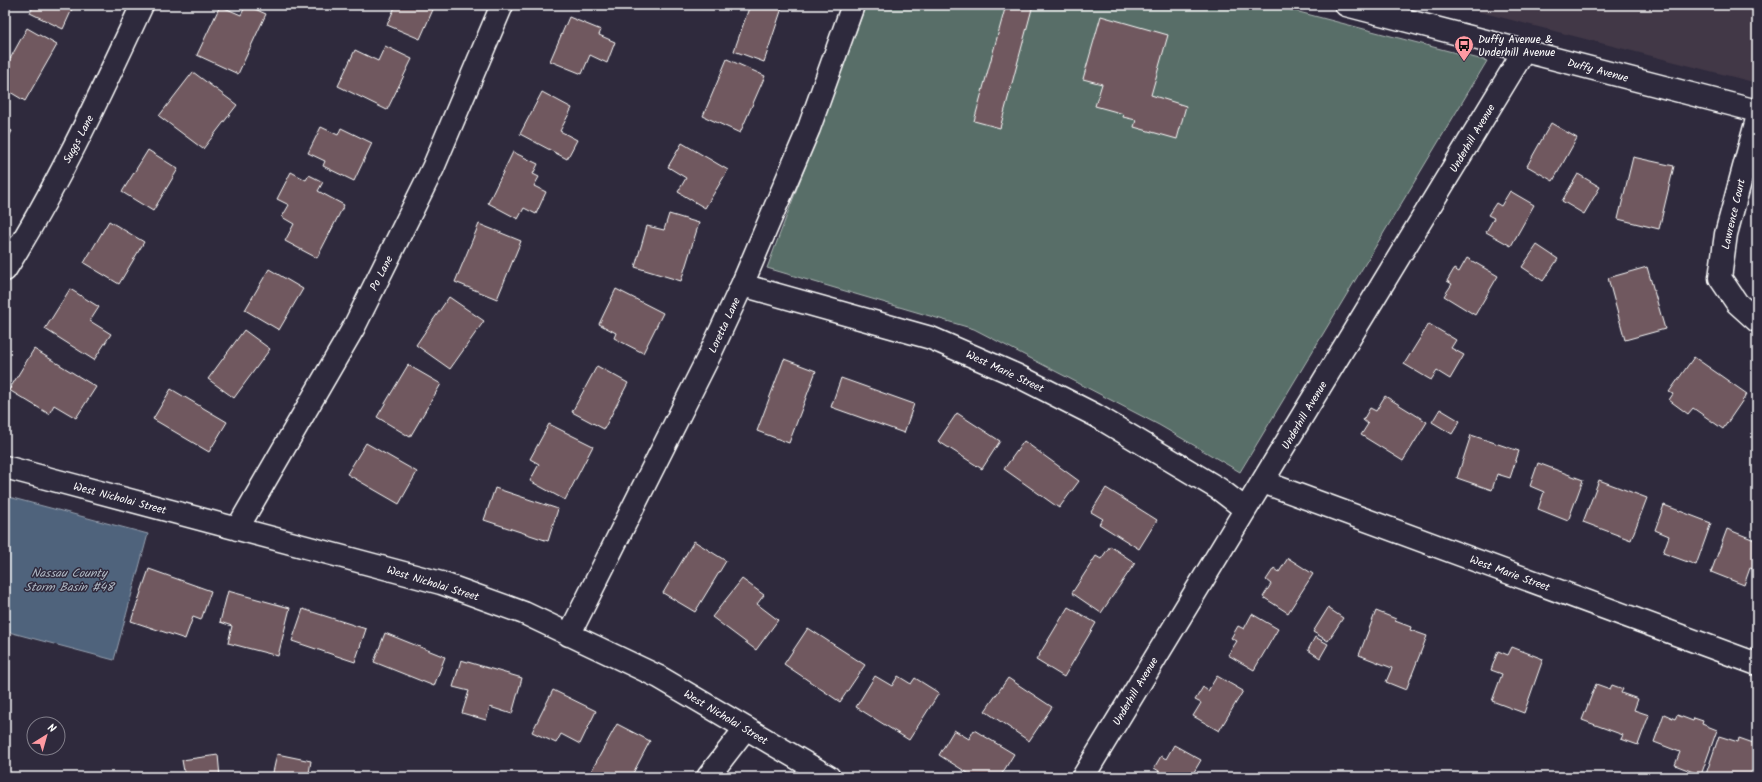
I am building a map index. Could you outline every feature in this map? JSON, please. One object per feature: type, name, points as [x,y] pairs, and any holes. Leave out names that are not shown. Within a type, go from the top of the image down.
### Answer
[{"type":"street","name":"Suggs Lane","points":[[5,270],[23,242],[94,109],[142,5]]},
{"type":"street","name":"Po Lane","points":[[237,529],[354,327],[433,168],[502,5]]},
{"type":"street","name":"Loretta Lane","points":[[569,635],[710,354],[742,285],[809,128],[854,5]]},
{"type":"street","name":"Duffy Avenue","points":[[1346,5],[1757,111]]},
{"type":"street","name":"Underhill Avenue","points":[[1082,777],[1524,52]]},
{"type":"street","name":"Lawrence Court","points":[[1757,119],[1726,234],[1720,278],[1737,303],[1757,321]]},
{"type":"street","name":"West Marie Street","points":[[742,285],[932,338],[1016,375],[1095,415],[1219,489],[1245,509]]},
{"type":"street","name":"West Nicholai Street","points":[[5,467],[441,583],[524,613],[659,677],[745,729],[829,777]]},
{"type":"street","name":"West Marie Street","points":[[1263,482],[1757,664]]},
{"type":"street","points":[[708,777],[745,729]]},
{"type":"shaded area","points":[[1453,5],[1757,5],[1757,83]]},
{"type":"green space","points":[[866,5],[1272,5],[1487,61],[1240,472],[1159,425],[974,329],[767,268]]},
{"type":"water","name":"Nassau County Storm Basin #48","points":[[5,496],[148,534],[114,660],[5,631]]},
{"type":"building","points":[[34,5],[74,5],[63,29],[30,13]]},
{"type":"building","points":[[246,5],[266,14],[238,74],[197,55],[220,6],[241,15]]},
{"type":"building","points":[[390,5],[435,5],[420,39],[387,25],[395,7]]},
{"type":"building","points":[[750,5],[774,5],[782,8],[764,62],[734,51]]},
{"type":"building","points":[[1006,5],[1033,5],[1000,128],[974,121]]},
{"type":"building","points":[[1101,16],[1168,35],[1151,95],[1186,106],[1177,139],[1134,127],[1136,120],[1123,117],[1124,114],[1095,106],[1102,84],[1083,79]]},
{"type":"building","points":[[569,17],[601,30],[599,35],[615,42],[607,63],[590,55],[582,74],[550,61]]},
{"type":"building","points":[[27,28],[57,45],[25,101],[5,89],[5,68]]},
{"type":"building","points":[[385,46],[412,59],[387,110],[338,86],[355,50],[378,61]]},
{"type":"building","points":[[727,59],[765,76],[740,133],[703,116]]},
{"type":"building","points":[[193,72],[237,105],[203,149],[159,116]]},
{"type":"building","points":[[542,92],[572,108],[560,131],[577,140],[567,159],[520,134]]},
{"type":"building","points":[[1551,123],[1577,138],[1553,181],[1527,166]]},
{"type":"building","points":[[5,127],[12,131],[5,144]]},
{"type":"building","points":[[321,127],[338,135],[341,128],[372,143],[354,181],[323,166],[325,161],[308,153]]},
{"type":"building","points":[[682,143],[728,170],[705,208],[678,192],[686,178],[668,167]]},
{"type":"building","points":[[148,150],[178,169],[153,211],[122,192]]},
{"type":"building","points":[[513,152],[538,164],[533,174],[539,177],[534,186],[546,192],[536,214],[524,208],[518,219],[488,203]]},
{"type":"building","points":[[1633,157],[1674,166],[1659,229],[1618,219]]},
{"type":"building","points":[[291,172],[306,180],[309,175],[323,182],[318,191],[344,205],[317,258],[285,241],[294,224],[282,217],[289,205],[277,199]]},
{"type":"building","points":[[1578,174],[1600,187],[1584,214],[1562,201]]},
{"type":"building","points":[[1510,191],[1534,205],[1511,246],[1486,232],[1494,218],[1488,215],[1496,203],[1501,206]]},
{"type":"building","points":[[669,214],[699,223],[681,281],[635,267],[647,226],[664,230]]},
{"type":"building","points":[[109,221],[144,242],[119,284],[84,263]]},
{"type":"building","points":[[479,224],[521,241],[497,299],[455,282]]},
{"type":"building","points":[[1537,245],[1558,259],[1543,281],[1522,267]]},
{"type":"building","points":[[1467,258],[1498,276],[1475,315],[1444,296],[1452,284],[1447,281],[1454,269],[1459,272]]},
{"type":"building","points":[[1647,267],[1665,329],[1625,340],[1608,278]]},
{"type":"building","points":[[269,269],[303,289],[279,330],[245,310]]},
{"type":"building","points":[[70,289],[99,307],[90,321],[111,334],[94,360],[45,329]]},
{"type":"building","points":[[616,289],[663,313],[643,353],[614,338],[616,333],[599,324]]},
{"type":"building","points":[[449,297],[484,321],[450,369],[416,345]]},
{"type":"building","points":[[1429,324],[1456,340],[1451,348],[1464,355],[1450,379],[1437,371],[1431,380],[1404,364]]},
{"type":"building","points":[[244,330],[270,349],[234,398],[208,379]]},
{"type":"building","points":[[34,349],[96,387],[76,418],[54,405],[49,414],[9,390]]},
{"type":"building","points":[[1694,357],[1747,394],[1723,429],[1693,408],[1688,414],[1669,400],[1673,394],[1669,392]]},
{"type":"building","points":[[784,359],[816,371],[789,443],[757,431]]},
{"type":"building","points":[[408,365],[441,384],[410,437],[377,417]]},
{"type":"building","points":[[597,366],[628,383],[604,429],[572,412]]},
{"type":"building","points":[[841,378],[914,404],[904,433],[831,407]]},
{"type":"building","points":[[171,389],[227,422],[209,452],[153,419]]},
{"type":"building","points":[[1385,396],[1427,422],[1403,461],[1361,435],[1368,424],[1363,420],[1370,408],[1376,411]]},
{"type":"building","points":[[1440,409],[1460,421],[1452,434],[1432,422]]},
{"type":"building","points":[[957,413],[1000,441],[982,469],[938,441]]},
{"type":"building","points":[[549,424],[593,446],[565,500],[530,481],[539,464],[530,459]]},
{"type":"building","points":[[1471,435],[1519,451],[1510,478],[1497,474],[1492,490],[1457,478]]},
{"type":"building","points":[[1024,441],[1079,481],[1059,508],[1004,469]]},
{"type":"building","points":[[366,443],[417,472],[399,504],[347,474]]},
{"type":"building","points":[[1538,463],[1583,480],[1568,521],[1538,509],[1544,492],[1530,486]]},
{"type":"building","points":[[1599,480],[1647,498],[1631,540],[1583,522]]},
{"type":"building","points":[[495,488],[558,509],[548,541],[484,520]]},
{"type":"building","points":[[1106,488],[1157,520],[1139,549],[1099,524],[1103,519],[1091,512]]},
{"type":"building","points":[[1664,505],[1711,523],[1696,565],[1663,553],[1669,536],[1655,530]]},
{"type":"building","points":[[1727,529],[1757,541],[1757,570],[1750,568],[1744,585],[1711,572]]},
{"type":"building","points":[[694,541],[726,561],[695,612],[663,593]]},
{"type":"building","points":[[1110,546],[1135,563],[1101,613],[1072,593],[1096,556],[1101,559]]},
{"type":"building","points":[[1288,558],[1313,574],[1288,613],[1263,597],[1271,584],[1266,580],[1274,568],[1279,572]]},
{"type":"building","points":[[149,569],[211,591],[201,620],[193,617],[185,639],[131,621]]},
{"type":"building","points":[[742,579],[764,595],[757,604],[778,620],[756,650],[712,617]]},
{"type":"building","points":[[228,591],[290,608],[278,656],[228,643],[232,626],[220,622]]},
{"type":"building","points":[[1068,607],[1096,623],[1064,677],[1036,660]]},
{"type":"building","points":[[1328,608],[1343,618],[1328,641],[1313,632]]},
{"type":"building","points":[[303,609],[366,629],[355,662],[292,641]]},
{"type":"building","points":[[1376,611],[1411,627],[1410,630],[1427,636],[1406,690],[1386,682],[1392,668],[1359,655]]},
{"type":"building","points":[[1252,614],[1278,629],[1254,670],[1228,655],[1237,641],[1231,638],[1238,626],[1244,629]]},
{"type":"building","points":[[808,628],[865,665],[840,702],[784,664]]},
{"type":"building","points":[[385,633],[445,657],[434,686],[374,662]]},
{"type":"building","points":[[1315,637],[1328,644],[1320,658],[1308,650]]},
{"type":"building","points":[[1512,647],[1543,659],[1524,713],[1492,701],[1502,674],[1491,670],[1498,651],[1508,655]]},
{"type":"building","points":[[461,660],[522,678],[512,714],[490,707],[486,720],[462,713],[469,691],[453,687]]},
{"type":"building","points":[[875,676],[892,686],[898,676],[911,684],[915,678],[939,693],[909,740],[856,707]]},
{"type":"building","points":[[1217,676],[1243,691],[1219,731],[1193,716],[1201,703],[1195,700],[1203,687],[1208,691]]},
{"type":"building","points":[[1008,678],[1052,707],[1029,741],[985,711]]},
{"type":"building","points":[[1596,684],[1610,689],[1612,685],[1623,689],[1621,693],[1638,699],[1634,710],[1649,715],[1638,745],[1621,739],[1623,735],[1582,720]]},
{"type":"building","points":[[553,690],[596,711],[580,744],[561,734],[556,743],[532,732]]},
{"type":"building","points":[[1664,714],[1675,719],[1677,715],[1693,721],[1694,718],[1703,721],[1702,724],[1717,730],[1701,775],[1675,765],[1680,752],[1654,742]]},
{"type":"building","points":[[617,724],[650,741],[631,777],[588,777]]},
{"type":"building","points":[[954,730],[969,739],[974,730],[1014,754],[1000,777],[974,777],[939,755]]},
{"type":"building","points":[[1719,736],[1738,742],[1739,738],[1756,744],[1757,741],[1757,777],[1705,777]]},
{"type":"building","points":[[1174,745],[1201,760],[1191,777],[1155,777],[1159,771],[1154,768],[1161,756],[1166,759]]},
{"type":"building","points":[[277,754],[311,761],[309,773],[318,775],[318,777],[272,777]]},
{"type":"building","points":[[218,755],[220,777],[185,777],[182,760]]},
{"type":"building","points":[[243,774],[244,777],[220,777]]},
{"type":"place","name":"Duffy Avenue & Underhill Avenue","points":[[1464,62]]}]
